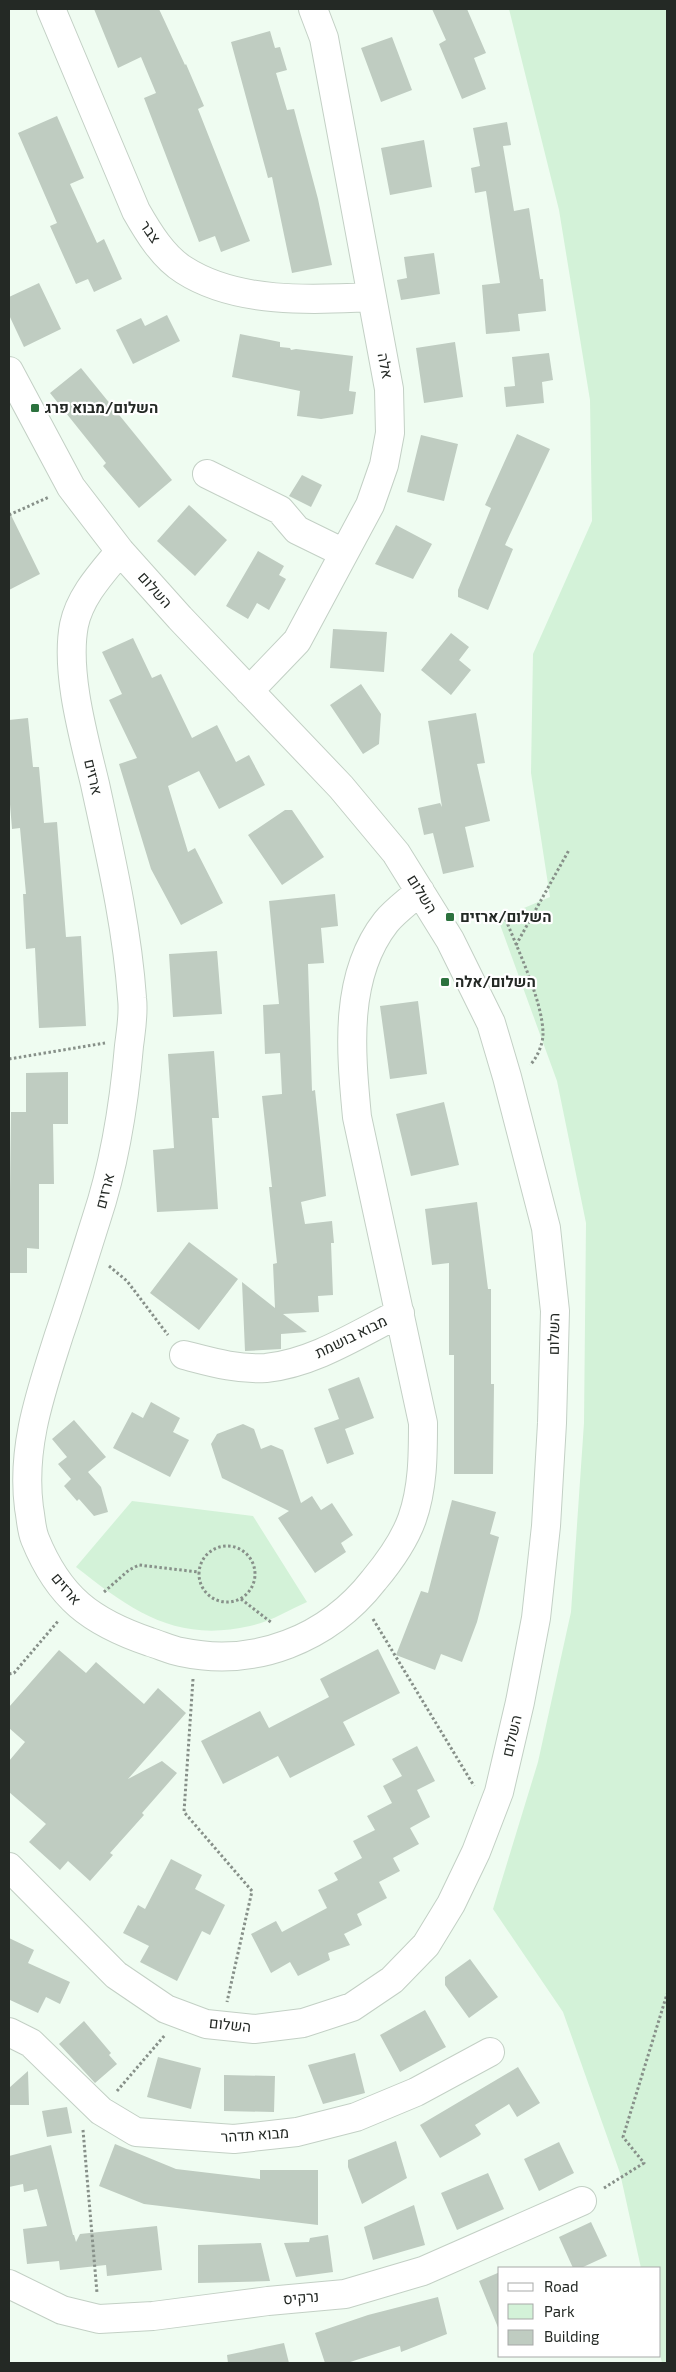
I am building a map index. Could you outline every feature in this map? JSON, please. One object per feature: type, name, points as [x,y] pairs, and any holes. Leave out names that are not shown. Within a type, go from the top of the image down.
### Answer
[{"type":"street","name":"צבר","points":[[51,9],[136,211],[154,241],[184,270],[217,285],[255,296],[311,300],[372,297]]},
{"type":"street","name":"אלה","points":[[249,690],[297,641],[370,505],[384,465],[390,433],[389,389],[324,38],[313,9]]},
{"type":"street","name":"השלום","points":[[9,371],[70,487],[120,550],[342,788],[396,852],[450,940],[491,1023],[507,1077],[546,1228],[554,1320],[552,1423],[546,1526],[536,1618],[520,1702],[499,1792],[476,1852],[451,1904],[426,1945],[392,1980],[352,2007],[303,2023],[254,2029],[206,2024],[166,2009],[116,1975],[9,1867]]},
{"type":"street","points":[[206,474],[280,510],[297,530],[344,553]]},
{"type":"street","name":"ארזים","points":[[120,550],[88,590],[74,623],[71,659],[80,718],[111,859],[126,943],[133,1003],[130,1039],[115,1151],[87,1249],[37,1405],[28,1450],[27,1494],[33,1534],[51,1572],[79,1606],[100,1621],[136,1637],[182,1652],[223,1656],[265,1652],[303,1640],[333,1620],[359,1597],[392,1557],[412,1519],[422,1470],[423,1423],[357,1117],[352,1067],[352,1032],[354,1001],[361,970],[372,943],[387,921],[420,891]]},
{"type":"street","name":"מבוא בושמת","points":[[184,1355],[230,1366],[267,1368],[313,1357],[400,1313]]},
{"type":"street","name":"מבוא תדהר","points":[[9,2032],[31,2043],[80,2092],[101,2110],[136,2132],[234,2139],[297,2132],[356,2117],[416,2092],[490,2052]]},
{"type":"street","name":"נרקיס","points":[[9,2284],[62,2310],[99,2319],[153,2316],[268,2301],[346,2294],[423,2271],[582,2201]]},
{"type":"path","points":[[9,515],[70,487]]},
{"type":"path","points":[[516,945],[569,850]]},
{"type":"path","points":[[504,915],[533,990],[543,1035],[536,1057],[531,1064],[507,1077]]},
{"type":"path","points":[[9,1059],[130,1039]]},
{"type":"path","points":[[87,1249],[127,1281],[184,1355]]},
{"type":"path","points":[[225,1546],[235,1547],[244,1552],[254,1565],[255,1575],[248,1593],[241,1599],[228,1603],[218,1602],[209,1597],[199,1582],[198,1572],[201,1562],[207,1554],[215,1548],[225,1546]]},
{"type":"path","points":[[9,1674],[14,1673],[79,1606],[129,1570],[140,1565],[198,1572]]},
{"type":"path","points":[[359,1597],[491,1814]]},
{"type":"path","points":[[194,1653],[184,1812],[252,1891],[221,2025]]},
{"type":"path","points":[[582,2201],[644,2163],[623,2136],[667,1994]]},
{"type":"path","points":[[101,2110],[182,2015]]},
{"type":"path","points":[[80,2092],[99,2319]]},
{"type":"green space","points":[[509,9],[667,9],[667,2363],[662,2363],[661,2357],[661,2267],[641,2267],[620,2173],[563,2012],[493,1909],[538,1762],[571,1612],[584,1423],[586,1223],[557,1081],[498,919],[550,897],[531,773],[533,654],[592,521],[590,400],[559,210]]},
{"type":"green space","points":[[132,1501],[253,1516],[307,1602],[265,1622],[224,1630],[199,1630],[177,1626],[156,1619],[136,1609],[116,1597],[76,1567]]},
{"type":"building","points":[[94,9],[159,9],[204,106],[198,109],[250,241],[221,252],[215,236],[199,242],[144,98],[156,93],[141,57],[118,68]]},
{"type":"building","points":[[432,9],[467,9],[486,53],[474,58],[486,89],[462,99],[439,44],[446,40]]},
{"type":"building","points":[[270,31],[275,48],[280,47],[287,70],[276,73],[287,110],[294,109],[318,199],[332,265],[292,273],[272,177],[268,178],[231,42]]},
{"type":"building","points":[[392,37],[412,90],[381,102],[361,48]]},
{"type":"building","points":[[57,116],[84,178],[70,184],[97,243],[104,239],[122,279],[94,292],[88,279],[76,284],[50,226],[57,223],[18,133]]},
{"type":"building","points":[[507,122],[511,145],[503,146],[514,211],[529,208],[540,279],[543,279],[546,311],[518,314],[520,331],[486,334],[482,285],[500,283],[486,191],[475,193],[471,168],[480,166],[473,128]]},
{"type":"building","points":[[424,140],[432,187],[390,195],[381,148]]},
{"type":"building","points":[[434,253],[440,294],[401,300],[397,280],[407,278],[404,257]]},
{"type":"building","points":[[39,283],[61,329],[24,347],[9,315],[9,297]]},
{"type":"building","points":[[167,315],[180,341],[133,364],[116,330],[141,318],[145,326]]},
{"type":"building","points":[[240,334],[280,342],[280,347],[290,348],[291,350],[353,356],[349,391],[356,392],[353,414],[321,419],[297,416],[300,391],[232,377]]},
{"type":"building","points":[[455,342],[463,397],[424,403],[416,348]]},
{"type":"building","points":[[549,353],[553,380],[542,382],[544,403],[506,407],[504,387],[515,386],[512,357]]},
{"type":"building","points":[[81,368],[172,480],[139,508],[103,466],[106,463],[50,393]]},
{"type":"building","points":[[517,434],[550,449],[505,545],[513,549],[488,610],[458,597],[458,590],[491,508],[485,505]]},
{"type":"building","points":[[421,435],[458,444],[444,501],[407,492]]},
{"type":"building","points":[[302,475],[322,485],[311,507],[289,496]]},
{"type":"building","points":[[189,505],[227,540],[195,576],[157,541]]},
{"type":"building","points":[[9,511],[40,574],[9,590]]},
{"type":"building","points":[[396,525],[432,544],[413,579],[375,564]]},
{"type":"building","points":[[258,551],[284,566],[279,575],[286,579],[269,610],[257,603],[248,619],[226,606]]},
{"type":"building","points":[[333,629],[387,632],[384,672],[330,668]]},
{"type":"building","points":[[451,633],[469,647],[459,660],[471,670],[451,695],[421,670]]},
{"type":"building","points":[[133,638],[152,678],[161,674],[192,738],[217,725],[236,762],[249,755],[265,785],[219,809],[199,771],[168,786],[188,852],[195,848],[223,903],[181,925],[151,869],[119,764],[137,758],[109,700],[122,694],[102,652]]},
{"type":"building","points":[[361,684],[381,714],[379,744],[363,754],[330,705]]},
{"type":"building","points":[[476,713],[485,763],[477,764],[490,821],[465,827],[474,867],[443,874],[433,833],[424,835],[418,808],[440,803],[442,807],[428,721]]},
{"type":"building","points":[[28,718],[33,767],[39,767],[44,823],[57,822],[66,937],[81,936],[86,1026],[39,1028],[35,948],[26,949],[23,894],[26,894],[20,828],[12,829],[9,792],[9,720]]},
{"type":"building","points":[[285,810],[292,810],[324,857],[282,885],[248,835]]},
{"type":"building","points":[[335,894],[338,926],[321,928],[324,963],[308,964],[312,1091],[315,1090],[326,1196],[301,1202],[305,1224],[332,1221],[334,1243],[331,1243],[333,1295],[318,1296],[319,1312],[283,1314],[307,1332],[281,1334],[281,1349],[245,1351],[242,1282],[275,1308],[273,1264],[277,1263],[269,1187],[272,1187],[262,1096],[282,1094],[280,1053],[265,1054],[263,1005],[279,1004],[269,901]]},
{"type":"building","points":[[217,951],[222,1014],[173,1017],[169,954]]},
{"type":"building","points":[[418,1001],[427,1074],[390,1079],[380,1006]]},
{"type":"building","points":[[214,1051],[219,1118],[212,1118],[218,1209],[157,1212],[153,1150],[174,1148],[168,1054]]},
{"type":"building","points":[[68,1072],[68,1124],[53,1124],[54,1184],[39,1184],[39,1249],[27,1248],[27,1273],[9,1273],[11,1112],[26,1112],[26,1073]]},
{"type":"building","points":[[444,1102],[459,1165],[411,1176],[396,1114]]},
{"type":"building","points":[[477,1202],[488,1289],[491,1289],[491,1384],[494,1384],[493,1474],[454,1474],[454,1355],[449,1355],[449,1263],[432,1265],[425,1209]]},
{"type":"building","points":[[189,1242],[238,1279],[199,1330],[150,1293]]},
{"type":"building","points":[[359,1377],[374,1418],[345,1429],[354,1454],[327,1464],[314,1428],[339,1419],[328,1389]]},
{"type":"building","points":[[151,1402],[180,1418],[173,1432],[189,1440],[170,1477],[113,1448],[132,1412],[143,1418]]},
{"type":"building","points":[[74,1420],[106,1457],[88,1472],[101,1487],[108,1512],[94,1516],[64,1486],[71,1479],[58,1464],[67,1457],[52,1439]]},
{"type":"building","points":[[243,1424],[254,1429],[261,1449],[271,1445],[283,1450],[301,1503],[312,1496],[321,1510],[332,1503],[353,1535],[341,1543],[346,1552],[315,1573],[278,1518],[289,1511],[222,1478],[211,1444],[217,1434]]},
{"type":"building","points":[[452,1500],[496,1512],[490,1534],[499,1537],[477,1622],[462,1662],[441,1654],[435,1670],[396,1655],[421,1591],[428,1593]]},
{"type":"building","points":[[378,1649],[400,1693],[343,1722],[355,1745],[290,1778],[278,1756],[223,1784],[201,1741],[260,1711],[269,1728],[329,1697],[320,1679]]},
{"type":"building","points":[[59,1650],[86,1673],[96,1662],[144,1704],[158,1688],[186,1713],[128,1779],[162,1761],[177,1773],[142,1813],[144,1815],[110,1853],[113,1855],[90,1881],[68,1861],[60,1870],[29,1842],[46,1824],[9,1792],[9,1761],[25,1742],[9,1728],[9,1707]]},
{"type":"building","points":[[417,1746],[435,1781],[417,1790],[430,1817],[410,1828],[419,1844],[393,1858],[400,1871],[379,1882],[387,1898],[357,1914],[362,1925],[344,1934],[350,1945],[328,1953],[330,1960],[298,1976],[290,1962],[271,1973],[251,1934],[276,1921],[282,1932],[327,1908],[318,1890],[338,1880],[334,1873],[362,1858],[353,1841],[375,1830],[367,1816],[392,1803],[383,1786],[402,1776],[392,1759]]},
{"type":"building","points":[[171,1859],[202,1875],[195,1889],[225,1905],[210,1935],[202,1931],[177,1981],[140,1962],[149,1946],[123,1933],[138,1905],[145,1909]]},
{"type":"building","points":[[9,1938],[34,1950],[28,1963],[70,1982],[60,2004],[46,1997],[38,2013],[10,2000],[9,2003]]},
{"type":"building","points":[[470,1959],[498,1997],[469,2018],[445,1985],[445,1977]]},
{"type":"building","points":[[425,2010],[446,2047],[400,2072],[380,2035]]},
{"type":"building","points":[[84,2021],[111,2053],[109,2055],[117,2064],[95,2083],[59,2044]]},
{"type":"building","points":[[355,2053],[365,2093],[323,2104],[308,2065]]},
{"type":"building","points":[[158,2057],[201,2068],[191,2109],[147,2097]]},
{"type":"building","points":[[518,2067],[540,2103],[517,2117],[509,2104],[475,2125],[481,2134],[479,2136],[440,2158],[420,2125]]},
{"type":"building","points":[[28,2071],[29,2105],[9,2105],[9,2088]]},
{"type":"building","points":[[224,2075],[275,2076],[274,2112],[224,2111]]},
{"type":"building","points":[[67,2107],[72,2133],[47,2137],[42,2111]]},
{"type":"building","points":[[396,2141],[407,2178],[362,2204],[348,2167],[348,2160]]},
{"type":"building","points":[[559,2142],[574,2173],[539,2191],[524,2159]]},
{"type":"building","points":[[115,2144],[176,2169],[260,2179],[260,2170],[318,2170],[318,2225],[144,2204],[99,2186]]},
{"type":"building","points":[[51,2145],[76,2242],[80,2234],[157,2226],[162,2270],[107,2276],[106,2265],[60,2270],[59,2261],[27,2264],[23,2229],[47,2226],[37,2189],[24,2192],[23,2184],[9,2187],[9,2156]]},
{"type":"building","points":[[488,2173],[504,2209],[457,2230],[441,2193]]},
{"type":"building","points":[[414,2205],[425,2245],[373,2260],[364,2227]]},
{"type":"building","points":[[591,2222],[607,2256],[583,2267],[573,2267],[559,2237]]},
{"type":"building","points":[[328,2235],[333,2272],[296,2277],[284,2243],[309,2242],[310,2238]]},
{"type":"building","points":[[261,2243],[270,2281],[198,2283],[198,2245]]},
{"type":"building","points":[[498,2273],[498,2328],[479,2281]]},
{"type":"building","points":[[438,2297],[447,2334],[401,2352],[400,2346],[347,2363],[325,2363],[315,2333],[368,2315]]},
{"type":"building","points":[[284,2343],[289,2363],[228,2363],[227,2355]]},
{"type":"place","name":"השלום/מבוא פרג","points":[[35,408]]},
{"type":"place","name":"השלום/ארזים","points":[[450,917]]},
{"type":"place","name":"השלום/אלה","points":[[445,982]]}]
